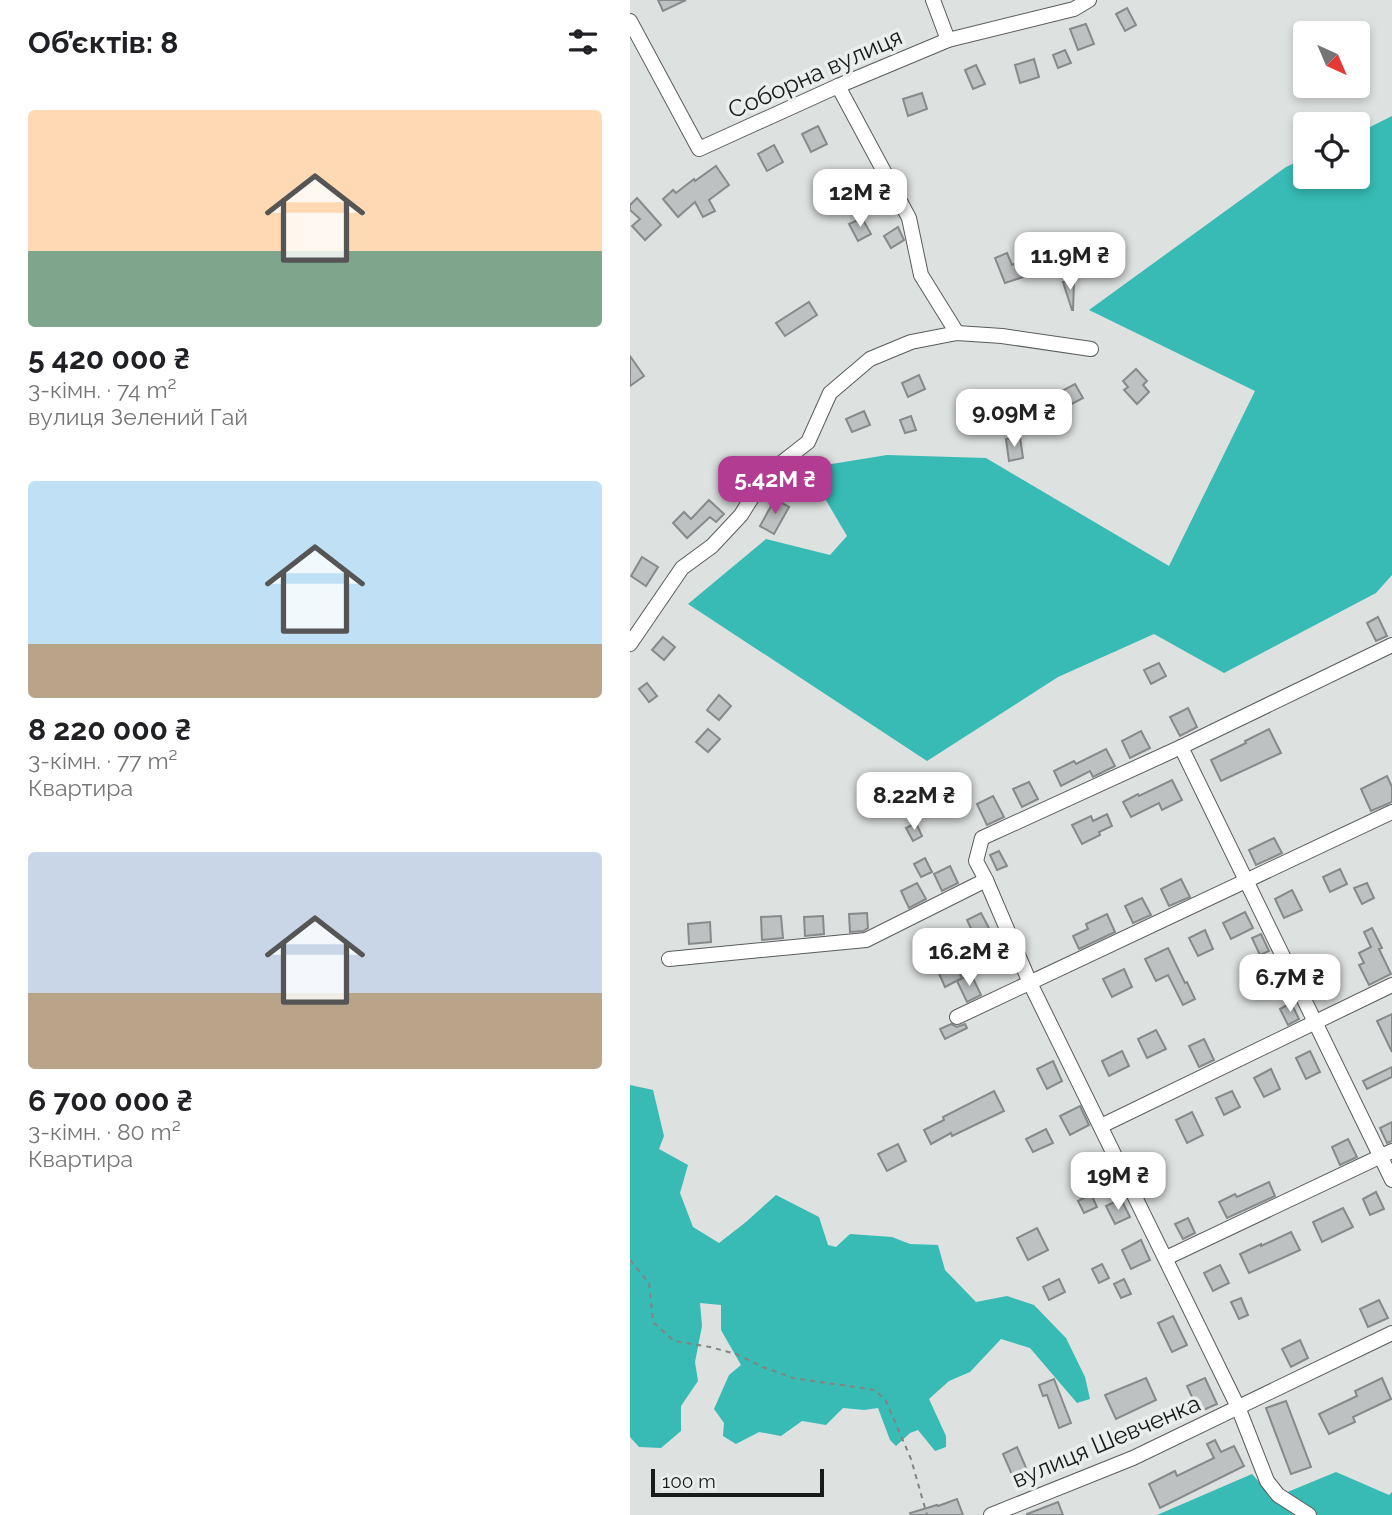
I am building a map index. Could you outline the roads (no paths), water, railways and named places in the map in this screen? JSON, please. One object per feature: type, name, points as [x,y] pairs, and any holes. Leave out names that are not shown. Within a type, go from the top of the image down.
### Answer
[{"type":"street","points":[[933,0],[948,40]]},
{"type":"street","name":"Соборна вулиця","points":[[630,21],[699,149],[948,40],[1074,9],[1089,0]]},
{"type":"street","points":[[838,86],[909,218],[921,275],[957,333]]},
{"type":"street","points":[[630,644],[682,568],[712,546],[741,516],[766,475],[808,442],[830,393],[870,359],[911,342],[957,333],[1002,336],[1091,349]]},
{"type":"street","points":[[1309,1515],[1278,1495],[1267,1481],[1238,1408],[1030,983],[976,861],[982,838],[1181,747],[1392,645]]},
{"type":"street","points":[[1181,747],[1314,1021],[1386,1154],[1392,1180]]},
{"type":"street","points":[[957,1017],[1392,812]]},
{"type":"street","points":[[669,959],[866,940],[986,880]]},
{"type":"street","points":[[1101,1126],[1392,985]]},
{"type":"street","points":[[1166,1258],[1386,1154]]},
{"type":"street","name":"вулиця Шевченка","points":[[991,1515],[1133,1458],[1392,1333]]}]
